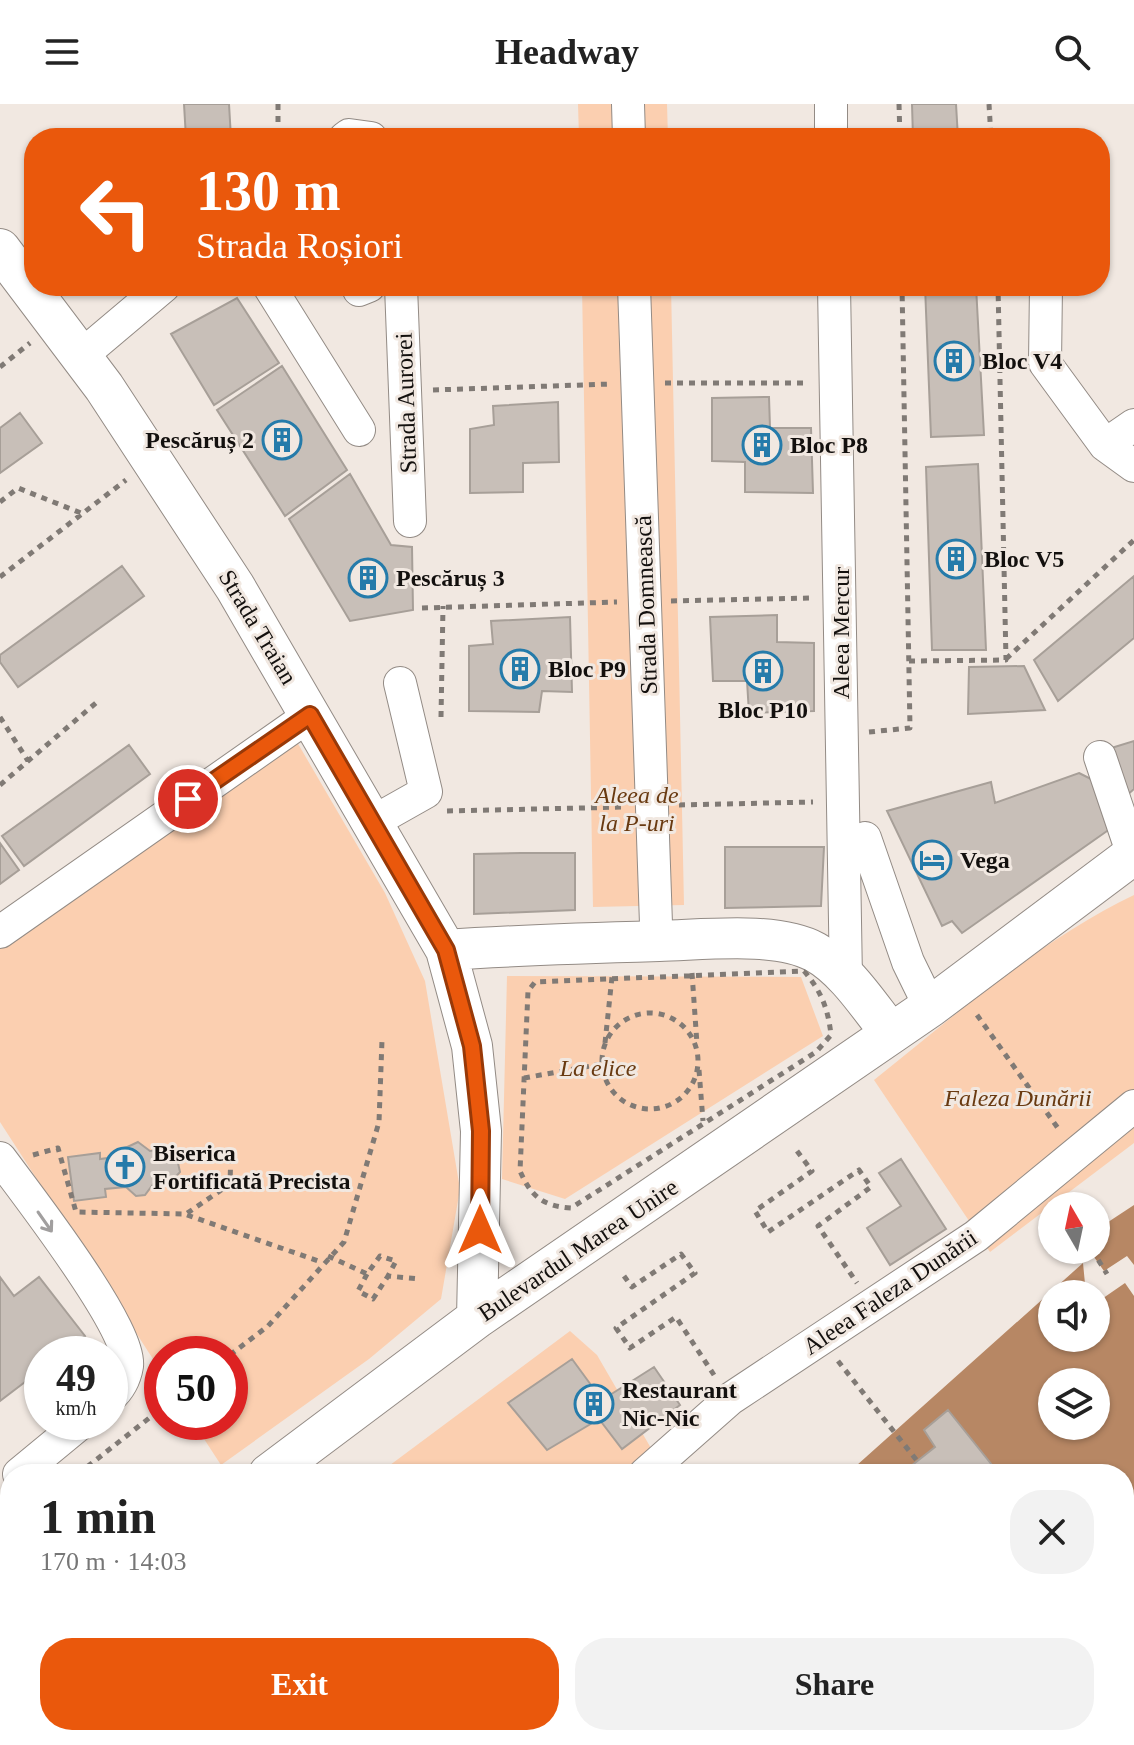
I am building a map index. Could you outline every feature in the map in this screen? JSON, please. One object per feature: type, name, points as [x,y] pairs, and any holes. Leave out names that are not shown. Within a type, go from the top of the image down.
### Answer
[{"type":"main road","name":"Strada Traian","points":[[0,249],[24,281]]},
{"type":"main road","name":"Strada Traian","points":[[36,296],[81,356],[235,587],[446,950],[472,1046],[481,1131],[477,1318]]},
{"type":"main road","name":"Bulevardul Marea Unire","points":[[282,1464],[477,1318],[930,1007],[1133,855]]},
{"type":"main road","points":[[446,950],[778,940],[819,954],[846,979],[890,1032]]},
{"type":"street","points":[[628,104],[629,128]]},
{"type":"street","points":[[831,104],[831,128]]},
{"type":"street","points":[[81,356],[152,296]]},
{"type":"street","points":[[275,296],[359,430]]},
{"type":"street","name":"Strada Aurorei","points":[[401,296],[410,521]]},
{"type":"street","name":"Strada Domnească","points":[[634,296],[656,924]]},
{"type":"street","name":"Aleea Mercur","points":[[834,296],[842,597],[841,734],[846,979]]},
{"type":"street","points":[[1046,296],[1045,363],[1105,445],[1134,466]]},
{"type":"street","points":[[1105,445],[1134,425]]},
{"type":"street","points":[[371,823],[426,792],[400,683]]},
{"type":"street","points":[[0,932],[310,715]]},
{"type":"street","points":[[1100,757],[1133,855]]},
{"type":"street","points":[[865,838],[908,962],[930,1007]]},
{"type":"street","name":"Aleea Faleza Dunării","points":[[656,1464],[730,1399],[976,1236],[1134,1106]]},
{"type":"street","points":[[3,1162],[106,1308],[120,1336]]},
{"type":"street","points":[[31,1464],[60,1440]]},
{"type":"path","points":[[278,104],[278,128]]},
{"type":"path","points":[[899,104],[900,128]]},
{"type":"path","points":[[989,104],[990,128]]},
{"type":"path","points":[[841,734],[910,728],[902,296]]},
{"type":"path","points":[[998,296],[1006,660]]},
{"type":"path","points":[[0,367],[23,349]]},
{"type":"path","points":[[0,577],[119,484]]},
{"type":"path","points":[[0,502],[18,488],[82,513]]},
{"type":"path","points":[[909,661],[1006,660],[1134,540]]},
{"type":"path","points":[[422,608],[443,606],[440,732]]},
{"type":"path","points":[[0,785],[97,702]]},
{"type":"path","points":[[0,717],[28,761]]},
{"type":"path","points":[[439,811],[842,801]]},
{"type":"path","points":[[687,973],[535,982],[528,991],[520,1171],[529,1191],[548,1206],[571,1208],[703,1121],[816,1052],[831,1035],[828,1011],[819,988],[804,971],[692,973],[703,1121]]},
{"type":"path","points":[[604,1047],[622,1021],[653,1012],[682,1024],[698,1051],[699,1067],[685,1094],[657,1108],[627,1103],[606,1080],[602,1064],[612,977]]},
{"type":"path","points":[[977,1015],[1077,1153]]},
{"type":"path","points":[[248,1341],[268,1326],[322,1262],[344,1242],[379,1122],[382,1040]]},
{"type":"path","points":[[524,1078],[602,1064]]},
{"type":"path","points":[[3,1162],[58,1148],[76,1212],[186,1214],[322,1262]]},
{"type":"path","points":[[186,1214],[230,1184],[231,1149]]},
{"type":"path","points":[[797,1151],[812,1171],[755,1211],[768,1232],[859,1170],[871,1187],[818,1226],[871,1304]]},
{"type":"path","points":[[624,1276],[632,1287],[681,1254],[695,1273],[616,1328],[630,1348],[676,1317],[730,1399]]},
{"type":"path","points":[[328,1256],[367,1274]]},
{"type":"path","points":[[380,1256],[396,1261],[373,1299],[358,1291],[367,1274],[380,1256]]},
{"type":"path","points":[[1101,1264],[1107,1274]]},
{"type":"path","points":[[388,1276],[419,1279]]},
{"type":"path","points":[[819,1339],[918,1462]]},
{"type":"path","points":[[91,1464],[144,1422]]},
{"type":"green space","points":[[578,104],[667,104],[668,128],[579,128]]},
{"type":"green space","name":"Aleea de la P-uri","points":[[582,296],[671,296],[684,905],[593,907]]},
{"type":"green space","points":[[297,742],[385,893],[425,981],[460,1189],[441,1299],[369,1359],[220,1464],[205,1440],[248,1440],[248,1336],[144,1336],[144,1345],[0,1122],[0,946]]},
{"type":"green space","name":"Faleza Dunării","points":[[1134,895],[1134,1143],[1069,1192],[1038,1192],[1038,1216],[990,1252],[874,1080],[1031,957]]},
{"type":"green space","name":"La elice","points":[[507,976],[801,977],[823,1036],[565,1199],[502,1179]]},
{"type":"green space","points":[[570,1331],[597,1355],[659,1462],[656,1464],[391,1464]]},
{"type":"shaded area","points":[[1134,1205],[1134,1265],[1127,1256],[1104,1271],[1099,1264],[1110,1264],[1110,1221]]},
{"type":"shaded area","points":[[1082,1264],[1085,1280],[1064,1280]]},
{"type":"shaded area","points":[[1125,1283],[1134,1296],[1134,1464],[858,1464],[1038,1303],[1038,1352],[1110,1352],[1110,1293]]},
{"type":"building","points":[[184,104],[229,104],[230,128],[185,128]]},
{"type":"building","points":[[912,104],[956,104],[957,128],[913,128]]},
{"type":"building","name":"Bloc V4","points":[[925,296],[977,296],[984,435],[931,437]]},
{"type":"building","points":[[237,298],[279,363],[214,405],[171,334]]},
{"type":"building","name":"Pescăruș 2","points":[[282,366],[347,470],[285,516],[217,410]]},
{"type":"building","name":"Bloc P8","points":[[769,397],[770,428],[811,428],[813,493],[745,492],[745,462],[712,461],[712,398]]},
{"type":"building","points":[[558,402],[559,462],[523,463],[523,492],[470,493],[470,429],[494,425],[493,406]]},
{"type":"building","points":[[20,413],[42,443],[0,473],[0,428]]},
{"type":"building","name":"Bloc V5","points":[[978,464],[986,650],[932,650],[926,467]]},
{"type":"building","name":"Pescăruș 3","points":[[350,474],[391,545],[412,547],[413,610],[350,621],[289,519]]},
{"type":"building","points":[[122,566],[144,596],[18,687],[0,662],[0,655]]},
{"type":"building","points":[[1134,576],[1134,638],[1058,701],[1034,660]]},
{"type":"building","name":"Bloc P10","points":[[777,615],[777,642],[814,643],[814,711],[749,713],[747,681],[713,681],[710,617]]},
{"type":"building","name":"Bloc P9","points":[[570,617],[572,692],[542,691],[539,712],[469,711],[469,646],[493,644],[491,621]]},
{"type":"building","points":[[1024,666],[1045,710],[968,714],[969,667]]},
{"type":"building","points":[[1134,741],[1134,789],[1125,797],[1105,750]]},
{"type":"building","points":[[129,745],[150,774],[24,866],[2,836]]},
{"type":"building","points":[[1079,773],[1095,781],[1117,824],[962,933],[952,921],[942,926],[887,811],[991,782],[995,803]]},
{"type":"building","points":[[0,843],[19,870],[0,884]]},
{"type":"building","points":[[725,847],[824,847],[821,906],[725,908]]},
{"type":"building","points":[[575,853],[575,910],[474,914],[474,854]]},
{"type":"building","name":"Biserica Fortificată Precista","points":[[138,1142],[150,1151],[166,1149],[176,1154],[180,1172],[173,1180],[154,1183],[145,1195],[136,1196],[126,1187],[105,1189],[106,1197],[74,1201],[68,1157],[100,1153],[100,1159],[122,1156],[123,1149]]},
{"type":"building","points":[[901,1159],[946,1229],[890,1265],[867,1228],[901,1206],[879,1173]]},
{"type":"building","points":[[0,1277],[14,1296],[39,1277],[85,1336],[24,1336],[24,1383],[0,1401]]},
{"type":"building","name":"Restaurant Nic-Nic","points":[[572,1359],[602,1400],[654,1367],[680,1405],[622,1449],[599,1419],[547,1450],[508,1403]]},
{"type":"building","points":[[948,1410],[991,1464],[914,1464],[935,1447],[924,1430]]},
{"type":"place","name":"Bloc V4","points":[[954,361]]},
{"type":"place","name":"Pescăruș 2","points":[[282,440]]},
{"type":"place","name":"Bloc P8","points":[[762,445]]},
{"type":"place","name":"Bloc V5","points":[[956,559]]},
{"type":"place","name":"Pescăruș 3","points":[[368,578]]},
{"type":"place","name":"Bloc P9","points":[[520,669]]},
{"type":"place","name":"Bloc P10","points":[[763,671]]},
{"type":"place","name":"Vega","points":[[932,860]]},
{"type":"place","name":"Biserica Fortificată Precista","points":[[125,1167]]},
{"type":"place","name":"Restaurant Nic-Nic","points":[[594,1404]]},
{"type":"route","points":[[188,799],[310,715],[446,950],[472,1046],[481,1131],[480,1230]]}]
